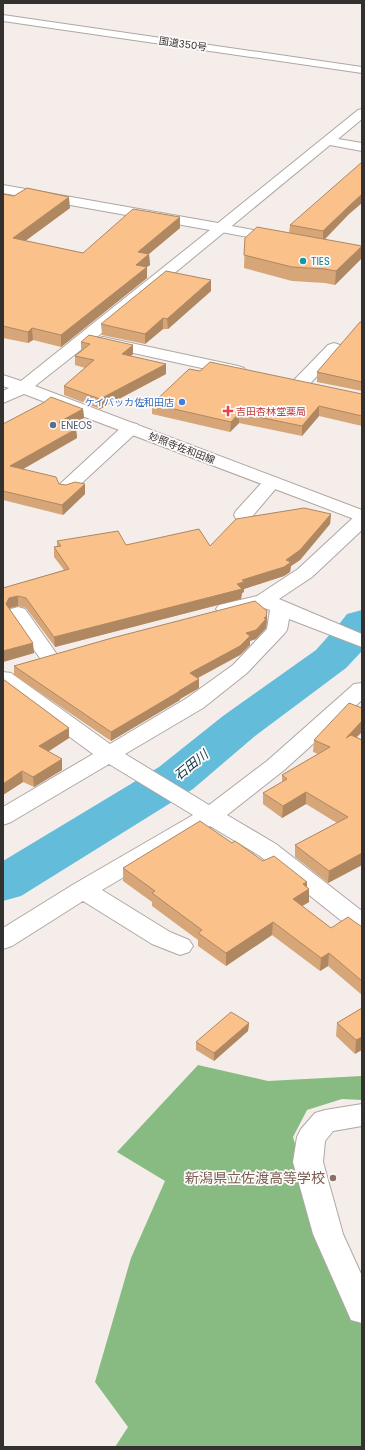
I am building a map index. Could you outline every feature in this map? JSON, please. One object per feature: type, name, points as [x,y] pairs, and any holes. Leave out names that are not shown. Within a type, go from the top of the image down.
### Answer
[{"type":"main road","name":"国道350号","points":[[3,18],[362,70]]},
{"type":"main road","points":[[3,398],[22,388],[86,338],[362,113]]},
{"type":"main road","points":[[329,141],[362,146]]},
{"type":"main road","points":[[3,189],[295,241]]},
{"type":"main road","points":[[86,338],[254,374]]},
{"type":"main road","points":[[300,384],[334,348]]},
{"type":"main road","name":"妙照寺佐和田線","points":[[3,380],[362,516]]},
{"type":"main road","points":[[66,488],[131,428]]},
{"type":"main road","points":[[243,515],[272,482]]},
{"type":"main road","points":[[3,817],[114,757],[195,703],[240,669],[277,630],[280,607],[305,573],[362,520]]},
{"type":"main road","points":[[210,613],[280,607],[362,641]]},
{"type":"main road","points":[[18,613],[49,656]]},
{"type":"main road","points":[[70,651],[49,656],[13,669],[114,757],[268,850],[362,924]]},
{"type":"main road","points":[[3,940],[275,766],[362,689]]},
{"type":"main road","points":[[83,890],[161,938],[180,946]]},
{"type":"main road","points":[[362,1115],[325,1121],[311,1137],[308,1162],[328,1234],[362,1310]]},
{"type":"green space","points":[[198,1065],[268,1081],[362,1076],[362,1100],[342,1099],[307,1110],[293,1137],[317,1220],[362,1322],[362,1447],[115,1447],[128,1427],[95,1382],[131,1258],[165,1181],[117,1152]]},
{"type":"building","points":[[362,162],[362,194],[323,231],[290,225]]},
{"type":"building","points":[[27,188],[69,197],[13,238],[83,253],[133,209],[180,217],[138,252],[149,254],[136,265],[147,267],[61,335],[32,328],[28,332],[3,326],[3,194],[14,196]]},
{"type":"building","points":[[257,227],[362,246],[336,271],[292,267],[244,255],[245,238]]},
{"type":"building","points":[[166,271],[211,280],[167,319],[163,318],[145,334],[101,324]]},
{"type":"building","points":[[360,322],[362,322],[362,382],[317,372]]},
{"type":"building","points":[[89,335],[133,345],[122,354],[166,364],[100,399],[64,386],[94,360],[75,356],[90,344],[81,342]]},
{"type":"building","points":[[210,362],[362,394],[362,416],[319,406],[302,426],[239,413],[231,422],[152,404],[189,369],[200,371]]},
{"type":"building","points":[[51,397],[83,409],[59,422],[76,429],[10,466],[56,477],[59,484],[66,485],[75,482],[85,484],[62,505],[3,491],[3,424],[43,403]]},
{"type":"building","points":[[304,508],[331,514],[300,550],[286,560],[291,562],[284,567],[242,580],[244,582],[237,584],[242,589],[54,637],[26,598],[18,596],[9,598],[6,604],[33,643],[3,651],[3,588],[69,569],[54,547],[61,546],[57,541],[118,531],[126,545],[199,529],[210,546],[236,519]]},
{"type":"building","points":[[255,601],[267,611],[266,617],[264,618],[266,619],[256,630],[246,633],[250,636],[240,646],[190,673],[199,679],[111,732],[14,666],[112,638]]},
{"type":"building","points":[[3,679],[69,728],[39,746],[62,759],[33,777],[22,771],[3,784]]},
{"type":"building","points":[[349,703],[362,708],[362,721],[346,738],[351,735],[362,740],[362,853],[329,871],[295,845],[348,817],[306,792],[283,806],[263,793],[287,779],[282,775],[330,747],[314,740]]},
{"type":"building","points":[[200,821],[232,843],[235,841],[263,861],[274,856],[307,882],[303,884],[309,889],[293,899],[331,928],[348,917],[362,927],[362,981],[329,953],[321,958],[273,922],[226,953],[198,933],[202,930],[152,893],[155,891],[123,868]]},
{"type":"building","points":[[362,1008],[362,1037],[356,1040],[337,1023]]},
{"type":"building","points":[[231,1012],[249,1023],[214,1053],[196,1042]]},
{"type":"waterway","name":"石田川","points":[[3,884],[176,778],[239,726],[331,659],[357,631],[362,623]]},
{"type":"place","name":"TIES","points":[[303,261]]},
{"type":"place","name":"ケイバッカ佐和田店","points":[[182,402]]},
{"type":"place","name":"吉田杏林堂薬局","points":[[228,411]]},
{"type":"place","name":"ENEOS","points":[[53,425]]},
{"type":"place","name":"新潟県立佐渡高等学校","points":[[333,1178]]}]
